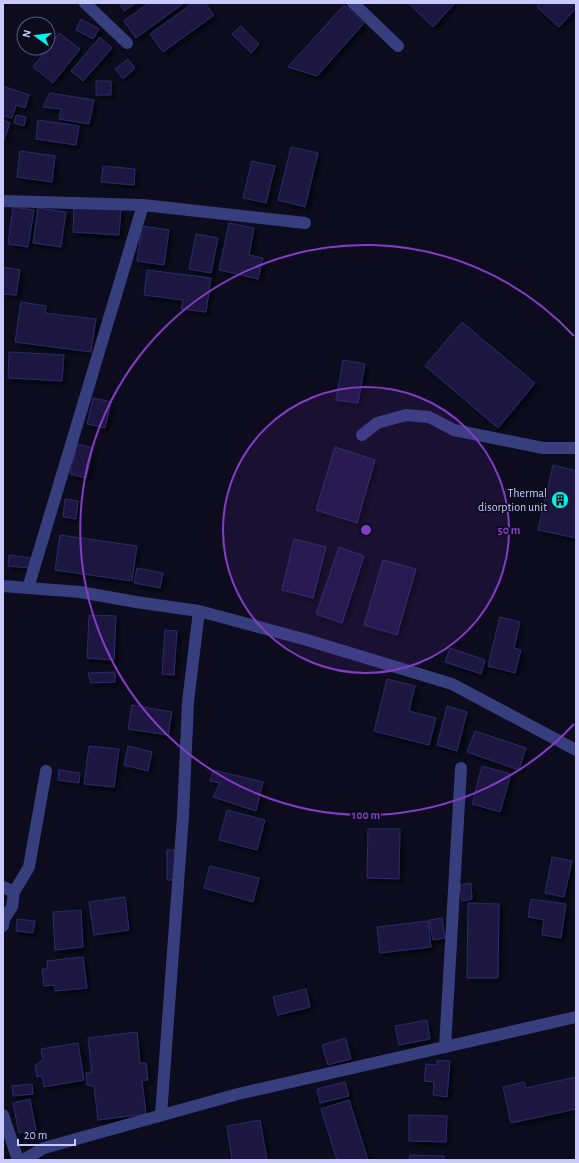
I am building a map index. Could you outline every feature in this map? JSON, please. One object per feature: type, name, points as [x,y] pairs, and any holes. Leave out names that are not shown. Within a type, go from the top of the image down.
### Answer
[{"type":"street","points":[[85,3],[127,43]]},
{"type":"street","points":[[353,3],[398,46]]},
{"type":"street","points":[[3,201],[142,205],[304,223]]},
{"type":"street","points":[[28,588],[142,205]]},
{"type":"street","points":[[362,435],[377,423],[406,414],[429,417],[454,430],[544,448],[576,448]]},
{"type":"street","points":[[3,586],[80,592],[199,611],[307,640],[452,684],[576,750]]},
{"type":"street","points":[[161,1115],[183,823],[188,702],[199,611]]},
{"type":"street","points":[[445,1047],[461,768]]},
{"type":"street","points":[[3,926],[4,919],[12,907],[8,889],[29,868],[46,771]]},
{"type":"street","points":[[23,1160],[44,1148],[238,1094],[576,1017]]},
{"type":"street","points":[[3,1115],[18,1160]]},
{"type":"building","points":[[119,3],[136,3],[124,11]]},
{"type":"building","points":[[149,3],[184,3],[136,38],[124,21]]},
{"type":"building","points":[[193,3],[205,3],[214,15],[163,52],[150,34]]},
{"type":"building","points":[[408,3],[455,3],[433,27]]},
{"type":"building","points":[[540,3],[576,3],[576,8],[559,27],[537,7]]},
{"type":"building","points":[[344,5],[364,23],[317,76],[288,67]]},
{"type":"building","points":[[81,19],[99,29],[93,39],[76,30]]},
{"type":"building","points":[[241,26],[259,44],[251,53],[232,34]]},
{"type":"building","points":[[59,33],[80,49],[53,83],[33,67],[41,56],[56,56],[56,37]]},
{"type":"building","points":[[100,37],[112,48],[83,81],[71,71]]},
{"type":"building","points":[[128,59],[135,68],[123,79],[115,69]]},
{"type":"building","points":[[96,81],[111,81],[111,95],[96,95]]},
{"type":"building","points":[[3,86],[29,95],[25,108],[16,105],[12,118],[3,116]]},
{"type":"building","points":[[50,93],[94,100],[89,124],[59,119],[61,109],[43,107]]},
{"type":"building","points":[[16,115],[26,117],[24,126],[14,123]]},
{"type":"building","points":[[3,120],[10,123],[4,140],[3,140]]},
{"type":"building","points":[[38,120],[79,126],[76,145],[36,139]]},
{"type":"building","points":[[291,147],[318,153],[305,207],[278,200]]},
{"type":"building","points":[[20,151],[55,156],[52,182],[17,177]]},
{"type":"building","points":[[252,161],[275,166],[266,203],[243,198]]},
{"type":"building","points":[[103,166],[135,169],[134,185],[101,182]]},
{"type":"building","points":[[13,207],[34,210],[28,247],[8,244]]},
{"type":"building","points":[[74,207],[121,209],[119,235],[73,232]]},
{"type":"building","points":[[38,208],[66,212],[61,247],[33,243]]},
{"type":"building","points":[[229,223],[254,228],[249,255],[263,258],[258,279],[219,270]]},
{"type":"building","points":[[142,226],[169,230],[164,265],[137,261]]},
{"type":"building","points":[[196,234],[218,238],[211,273],[189,269]]},
{"type":"building","points":[[3,267],[20,270],[16,295],[3,294]]},
{"type":"building","points":[[147,270],[211,278],[206,312],[181,309],[183,300],[144,295]]},
{"type":"building","points":[[21,302],[46,306],[45,313],[96,319],[91,352],[15,342]]},
{"type":"building","points":[[462,322],[535,383],[498,428],[425,366]]},
{"type":"building","points":[[9,352],[64,355],[62,381],[8,378]]},
{"type":"building","points":[[343,360],[365,364],[358,403],[336,400]]},
{"type":"building","points":[[93,398],[111,402],[105,428],[87,424]]},
{"type":"building","points":[[77,444],[93,448],[86,478],[70,474]]},
{"type":"building","points":[[335,447],[375,460],[357,523],[316,510]]},
{"type":"building","name":"Thermal disorption unit","points":[[553,465],[576,471],[576,538],[538,530]]},
{"type":"building","points":[[65,499],[78,501],[76,519],[63,517]]},
{"type":"building","points":[[60,535],[137,546],[132,581],[55,570]]},
{"type":"building","points":[[294,539],[326,547],[313,598],[282,590]]},
{"type":"building","points":[[339,547],[364,556],[342,623],[316,614]]},
{"type":"building","points":[[9,555],[31,558],[29,568],[8,566]]},
{"type":"building","points":[[383,560],[416,569],[397,635],[364,625]]},
{"type":"building","points":[[137,568],[163,573],[160,588],[134,583]]},
{"type":"building","points":[[89,615],[116,616],[114,660],[87,658]]},
{"type":"building","points":[[500,617],[520,622],[514,648],[521,650],[515,673],[488,666]]},
{"type":"building","points":[[165,630],[177,631],[174,675],[162,674]]},
{"type":"building","points":[[450,648],[485,660],[481,674],[445,662]]},
{"type":"building","points":[[115,672],[115,682],[91,683],[88,673]]},
{"type":"building","points":[[387,679],[415,686],[409,711],[436,718],[429,745],[374,731]]},
{"type":"building","points":[[132,705],[172,712],[168,735],[128,729]]},
{"type":"building","points":[[447,706],[467,712],[457,751],[437,745]]},
{"type":"building","points":[[475,731],[526,748],[519,770],[467,752]]},
{"type":"building","points":[[89,746],[119,749],[114,787],[84,784]]},
{"type":"building","points":[[128,746],[152,752],[148,771],[124,765]]},
{"type":"building","points":[[482,766],[511,774],[500,812],[472,804]]},
{"type":"building","points":[[59,770],[80,773],[79,783],[58,780]]},
{"type":"building","points":[[213,770],[263,782],[256,811],[213,797],[220,783],[210,781]]},
{"type":"building","points":[[227,810],[265,820],[257,850],[219,840]]},
{"type":"building","points":[[368,829],[400,829],[399,879],[367,878]]},
{"type":"building","points":[[167,850],[175,850],[175,880],[167,880]]},
{"type":"building","points":[[552,857],[572,861],[564,897],[545,893]]},
{"type":"building","points":[[210,866],[259,878],[253,902],[204,888]]},
{"type":"building","points":[[471,883],[472,899],[462,901],[460,885]]},
{"type":"building","points":[[125,897],[129,930],[94,935],[89,902]]},
{"type":"building","points":[[531,899],[566,904],[561,938],[542,935],[544,920],[528,917]]},
{"type":"building","points":[[468,903],[499,904],[498,978],[467,978]]},
{"type":"building","points":[[81,910],[83,947],[55,950],[53,912]]},
{"type":"building","points":[[442,918],[445,938],[433,940],[429,920]]},
{"type":"building","points":[[17,919],[35,921],[33,933],[16,931]]},
{"type":"building","points":[[428,921],[431,947],[380,953],[377,927]]},
{"type":"building","points":[[83,957],[87,988],[55,991],[54,985],[44,986],[42,969],[48,969],[47,961]]},
{"type":"building","points":[[306,989],[310,1007],[278,1015],[273,997]]},
{"type":"building","points":[[427,1020],[430,1039],[399,1045],[395,1026]]},
{"type":"building","points":[[137,1032],[140,1063],[146,1063],[148,1080],[142,1080],[146,1114],[98,1120],[94,1086],[87,1085],[86,1073],[92,1073],[88,1038]]},
{"type":"building","points":[[346,1038],[351,1059],[328,1065],[322,1045]]},
{"type":"building","points":[[78,1043],[84,1080],[44,1087],[42,1076],[37,1077],[35,1065],[43,1060],[41,1049]]},
{"type":"building","points":[[437,1060],[450,1061],[447,1097],[433,1095],[434,1082],[424,1081],[426,1064],[437,1065]]},
{"type":"building","points":[[576,1077],[576,1109],[511,1123],[503,1087],[524,1082],[526,1088]]},
{"type":"building","points":[[345,1082],[349,1096],[320,1103],[317,1089]]},
{"type":"building","points":[[32,1084],[33,1094],[13,1096],[12,1086]]},
{"type":"building","points":[[30,1099],[36,1130],[19,1133],[13,1103]]},
{"type":"building","points":[[349,1100],[368,1160],[337,1160],[321,1109]]},
{"type":"building","points":[[409,1115],[447,1116],[446,1142],[409,1141]]},
{"type":"building","points":[[260,1120],[267,1160],[232,1160],[227,1126]]},
{"type":"building","points":[[410,1155],[444,1156],[444,1160],[409,1160]]},
{"type":"place","name":"Thermal disorption unit","points":[[560,500]]}]
